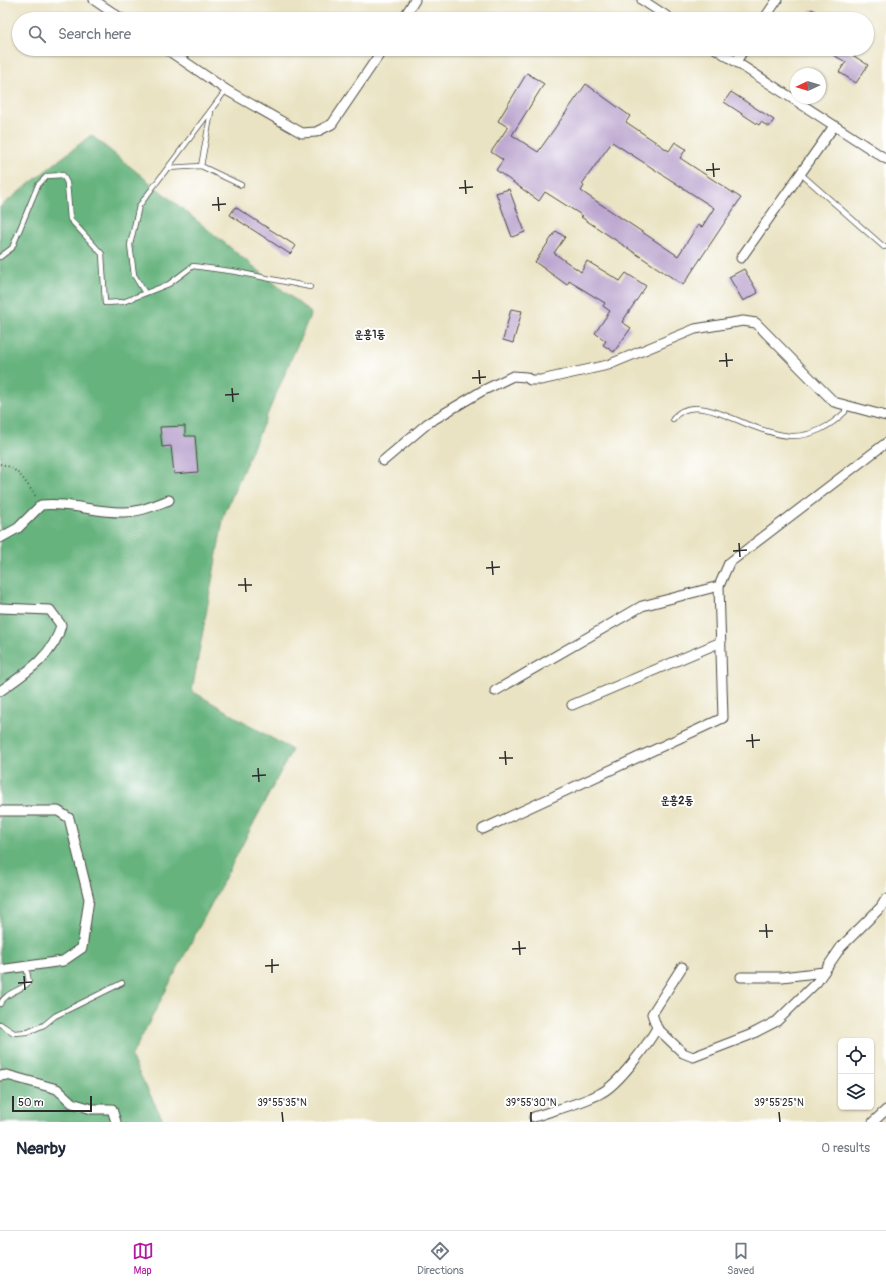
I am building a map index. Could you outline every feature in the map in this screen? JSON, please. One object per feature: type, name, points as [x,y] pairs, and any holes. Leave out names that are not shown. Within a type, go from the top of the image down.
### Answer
[{"type":"street","points":[[94,0],[112,12]]},
{"type":"street","points":[[407,12],[415,0]]},
{"type":"street","points":[[642,0],[660,12]]},
{"type":"street","points":[[769,12],[777,0]]},
{"type":"street","points":[[176,56],[226,90],[302,133],[316,132],[332,124],[378,56]]},
{"type":"street","points":[[727,56],[886,159]]},
{"type":"street","points":[[736,62],[740,56]]},
{"type":"street","points":[[741,258],[834,126]]},
{"type":"street","points":[[383,462],[428,423],[482,391],[513,376],[536,380],[608,365],[690,331],[719,324],[743,322],[756,323],[834,402],[886,416]]},
{"type":"street","points":[[483,829],[723,718],[719,586],[729,563],[886,443]]},
{"type":"street","points":[[0,538],[18,528],[41,505],[60,504],[121,512],[144,510],[169,500]]},
{"type":"street","points":[[494,691],[642,606],[719,586]]},
{"type":"street","points":[[0,608],[50,610],[61,625],[59,635],[41,659],[0,691]]},
{"type":"street","points":[[572,705],[721,642]]},
{"type":"street","points":[[0,812],[58,811],[69,818],[89,899],[82,948],[63,961],[26,965],[0,970]]},
{"type":"street","points":[[682,967],[652,1014],[657,1028],[684,1053],[692,1058],[750,1035],[777,1021],[817,982],[841,947],[881,907],[886,899]]},
{"type":"street","points":[[742,977],[782,977],[824,972]]},
{"type":"street","points":[[534,1117],[602,1093],[613,1084],[647,1044],[657,1028]]},
{"type":"street","points":[[0,1076],[7,1075],[57,1089],[72,1103],[92,1109],[112,1109],[116,1122]]},
{"type":"street","points":[[873,1122],[886,1110]]},
{"type":"lane","points":[[145,293],[134,275],[130,245],[139,206],[226,90]]},
{"type":"lane","points":[[201,166],[211,110]]},
{"type":"lane","points":[[168,168],[201,166],[241,185]]},
{"type":"lane","points":[[801,174],[884,247],[886,246]]},
{"type":"lane","points":[[0,257],[12,248],[38,185],[47,176],[63,175],[67,184],[70,220],[102,254],[105,303],[124,302],[169,284],[193,266],[237,272],[310,288]]},
{"type":"lane","points":[[673,419],[683,410],[698,408],[728,416],[749,425],[780,434],[798,436],[810,433],[830,424],[845,412],[846,406]]},
{"type":"lane","points":[[0,1004],[5,997],[25,987],[29,982],[26,965]]},
{"type":"lane","points":[[0,1024],[14,1032],[28,1032],[44,1025],[55,1016],[122,983]]},
{"type":"path","points":[[0,464],[6,465],[25,480],[41,505]]},
{"type":"green space","points":[[91,135],[311,313],[224,515],[192,691],[292,750],[131,1057],[164,1122],[0,1122],[0,207]]},
{"type":"building","points":[[812,9],[817,12],[810,12]]},
{"type":"building","points":[[835,56],[854,56],[868,65],[856,83],[839,72],[846,62]]},
{"type":"building","points":[[527,73],[544,84],[512,135],[538,152],[586,84],[630,116],[626,122],[669,151],[675,142],[686,149],[680,158],[741,198],[683,285],[581,217],[583,216],[545,192],[539,201],[496,170],[503,160],[491,152],[508,127],[498,121]],"holes":[[[612,142],[714,208],[702,227],[698,225],[678,256],[581,191],[584,186],[582,184]]]},
{"type":"building","points":[[731,92],[774,120],[769,127],[761,122],[759,125],[724,102]]},
{"type":"building","points":[[509,189],[525,232],[512,237],[496,193]]},
{"type":"building","points":[[235,207],[296,246],[290,254],[230,215]]},
{"type":"building","points":[[556,231],[565,237],[554,253],[581,272],[587,261],[620,281],[626,273],[646,286],[622,322],[631,328],[614,352],[603,345],[606,341],[595,333],[610,311],[603,306],[605,303],[569,281],[567,285],[535,262]]},
{"type":"building","points":[[744,269],[758,293],[743,301],[729,277]]},
{"type":"building","points":[[511,309],[522,311],[513,343],[503,340]]},
{"type":"building","points":[[185,426],[185,436],[195,436],[198,472],[174,474],[171,446],[162,447],[160,427]]},
{"type":"district","name":"운흥1동","points":[[370,334]]},
{"type":"district","name":"운흥2동","points":[[677,800]]}]
